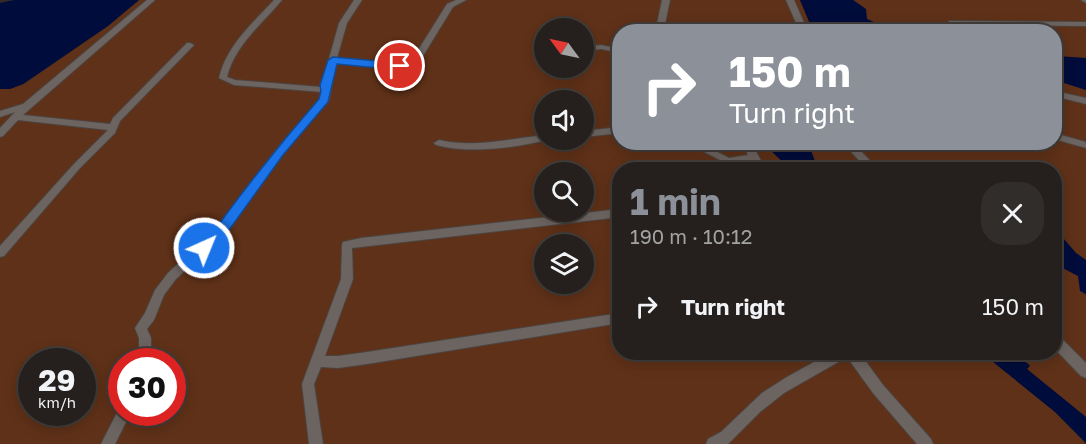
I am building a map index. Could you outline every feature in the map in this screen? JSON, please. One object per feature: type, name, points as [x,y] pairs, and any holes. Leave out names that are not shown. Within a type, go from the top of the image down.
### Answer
[{"type":"street","points":[[0,134],[26,106],[152,0]]},
{"type":"street","points":[[278,0],[232,55],[223,78],[234,82],[326,90]]},
{"type":"street","points":[[145,348],[145,338],[141,328],[150,316],[159,293],[172,276],[219,233],[279,152],[324,100],[325,85],[344,23],[358,0]]},
{"type":"street","points":[[333,60],[400,66],[415,62],[450,6],[462,0]]},
{"type":"street","points":[[661,24],[666,0]]},
{"type":"street","points":[[790,0],[801,24]]},
{"type":"street","points":[[952,23],[1086,24]]},
{"type":"street","points":[[0,253],[77,166],[112,131],[112,127],[190,45]]},
{"type":"street","points":[[594,49],[612,50]]},
{"type":"street","points":[[1062,95],[1086,101]]},
{"type":"street","points":[[0,114],[26,106]]},
{"type":"street","points":[[16,117],[112,127]]},
{"type":"street","points":[[594,133],[612,131]]},
{"type":"street","points":[[1062,138],[1086,145]]},
{"type":"street","points":[[439,143],[451,146],[476,145],[534,139]]},
{"type":"street","points":[[702,150],[720,162]]},
{"type":"street","points":[[750,150],[757,162]]},
{"type":"street","points":[[854,150],[866,162]]},
{"type":"street","points":[[736,162],[754,157]]},
{"type":"street","points":[[316,444],[308,384],[330,331],[347,279],[347,245],[612,214]]},
{"type":"street","points":[[316,361],[338,362],[367,358],[612,319]]},
{"type":"street","points":[[1062,347],[1086,372]]},
{"type":"street","points":[[713,444],[729,434],[770,394],[830,360]]},
{"type":"street","points":[[858,360],[926,444]]},
{"type":"street","points":[[108,444],[117,426]]},
{"type":"shaded area","points":[[14,0],[139,0],[108,26],[23,84],[10,89],[0,89],[0,3]]},
{"type":"shaded area","points":[[139,0],[800,0],[810,24],[612,24],[612,150],[770,150],[783,162],[612,162],[612,360],[991,360],[1055,412],[1086,444],[0,444],[0,89],[10,89],[24,84],[108,26]]},
{"type":"shaded area","points":[[800,0],[853,0],[866,9],[867,19],[879,24],[810,24]]},
{"type":"shaded area","points":[[853,0],[1086,0],[1086,58],[1062,56],[1062,24],[879,24],[867,19],[862,6]]},
{"type":"shaded area","points":[[1062,56],[1086,58],[1086,90],[1062,82]]},
{"type":"shaded area","points":[[1062,82],[1086,90],[1086,260],[1076,253],[1062,236],[1062,162],[815,162],[811,150],[1062,150]]},
{"type":"shaded area","points":[[770,150],[811,150],[815,162],[783,162]]},
{"type":"shaded area","points":[[1062,237],[1076,253],[1086,260],[1086,294],[1080,291],[1078,276],[1062,268]]},
{"type":"shaded area","points":[[1062,268],[1078,276],[1084,295],[1086,294],[1086,417],[1026,369],[1030,365],[1024,360],[1062,360]]},
{"type":"shaded area","points":[[991,360],[1023,360],[1030,366],[1027,369],[1086,417],[1086,443],[1055,412]]},
{"type":"route","points":[[204,248],[219,233],[279,152],[324,100],[327,91],[325,85],[333,60],[400,66]]}]
